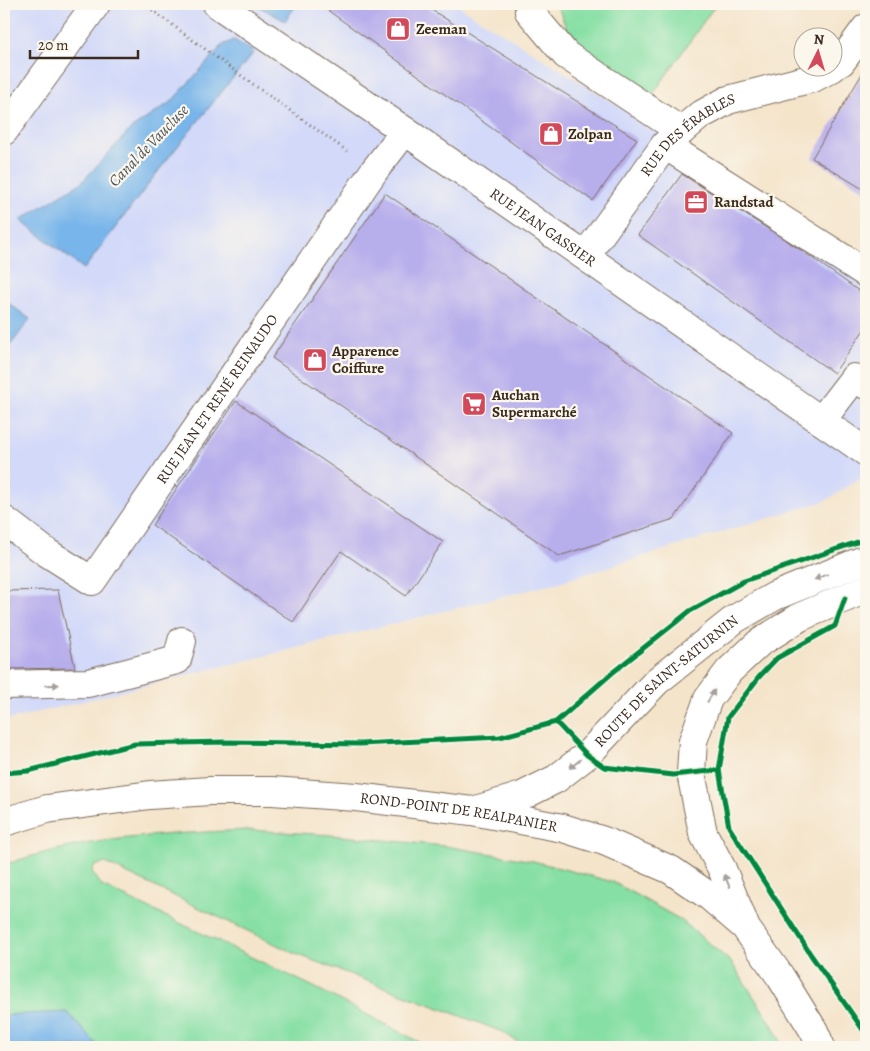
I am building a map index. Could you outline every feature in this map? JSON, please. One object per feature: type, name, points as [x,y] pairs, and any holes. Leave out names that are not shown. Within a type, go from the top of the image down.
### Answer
[{"type":"main road","points":[[4,131],[96,4]]},
{"type":"main road","name":"RUE JEAN GASSIER","points":[[217,4],[405,131],[863,450]]},
{"type":"main road","points":[[530,4],[528,11],[566,55],[673,138],[866,273]]},
{"type":"main road","name":"RUE DES ÉRABLES","points":[[842,61],[866,28]]},
{"type":"main road","name":"RUE DES ÉRABLES","points":[[585,256],[673,138],[699,116],[728,100],[813,78]]},
{"type":"main road","name":"RUE JEAN ET RENÉ REINAUDO","points":[[4,520],[46,552],[92,581],[374,170],[405,131]]},
{"type":"main road","points":[[822,421],[854,378],[866,385]]},
{"type":"main road","name":"ROUTE DE SAINT-SATURNIN","points":[[472,811],[522,796],[556,780],[587,754],[657,681],[735,619],[775,596],[866,559]]},
{"type":"main road","points":[[746,927],[722,869],[703,833],[691,773],[693,741],[708,699],[729,671],[758,643],[800,617],[866,589]]},
{"type":"main road","points":[[4,685],[88,683],[177,660],[182,641]]},
{"type":"main road","name":"ROND-POINT DE REALPANIER","points":[[5,820],[47,809],[150,794],[210,791],[272,791],[356,797],[472,811],[563,828],[604,842],[671,870],[709,896],[746,927],[780,976],[822,1047]]},
{"type":"path","points":[[144,4],[206,51],[374,170]]},
{"type":"shaded area","points":[[4,4],[455,4],[866,260],[866,475],[825,501],[553,584],[4,721]]},
{"type":"green space","points":[[557,4],[716,4],[651,97],[594,60],[566,28]]},
{"type":"green space","points":[[247,830],[331,835],[445,846],[533,861],[613,882],[681,920],[731,962],[771,1023],[784,1047],[525,1047],[503,1032],[296,954],[105,863],[94,866],[92,872],[102,886],[314,987],[429,1047],[4,1047],[4,865],[63,848],[94,843],[155,835]]},
{"type":"water","points":[[255,4],[297,4],[285,21]]},
{"type":"water","name":"Canal de Vaucluse","points":[[234,40],[254,52],[169,157],[84,269],[20,220],[81,183],[132,128],[171,102],[223,45]]},
{"type":"water","points":[[4,300],[30,319],[4,354]]},
{"type":"water","points":[[67,1012],[99,1047],[4,1047],[4,1015]]},
{"type":"building","points":[[319,4],[422,4],[637,139],[593,201]]},
{"type":"building","points":[[866,67],[866,191],[812,158]]},
{"type":"building","points":[[682,174],[801,250],[866,296],[866,327],[834,373],[638,235]]},
{"type":"building","points":[[385,193],[733,433],[674,519],[559,556],[272,358]]},
{"type":"building","points":[[236,401],[443,542],[406,596],[341,551],[293,622],[152,525]]},
{"type":"building","points":[[58,590],[75,668],[4,669],[4,591]]},
{"type":"cycle path","points":[[4,773],[28,771],[135,744],[225,742],[360,744],[500,737],[556,722],[612,673],[690,611],[744,581],[866,539]]},
{"type":"cycle path","points":[[845,598],[835,626],[777,658],[759,677],[728,717],[719,770],[729,827],[811,955],[866,1034],[866,1039]]},
{"type":"cycle path","points":[[556,722],[587,755],[604,767],[673,775],[719,770]]},
{"type":"place","name":"Zeeman","points":[[398,29]]},
{"type":"place","name":"Zolpan","points":[[551,134]]},
{"type":"place","name":"Randstad","points":[[696,202]]},
{"type":"place","name":"Apparence Coiffure","points":[[315,360]]},
{"type":"place","name":"Auchan Supermarché","points":[[474,404]]}]
